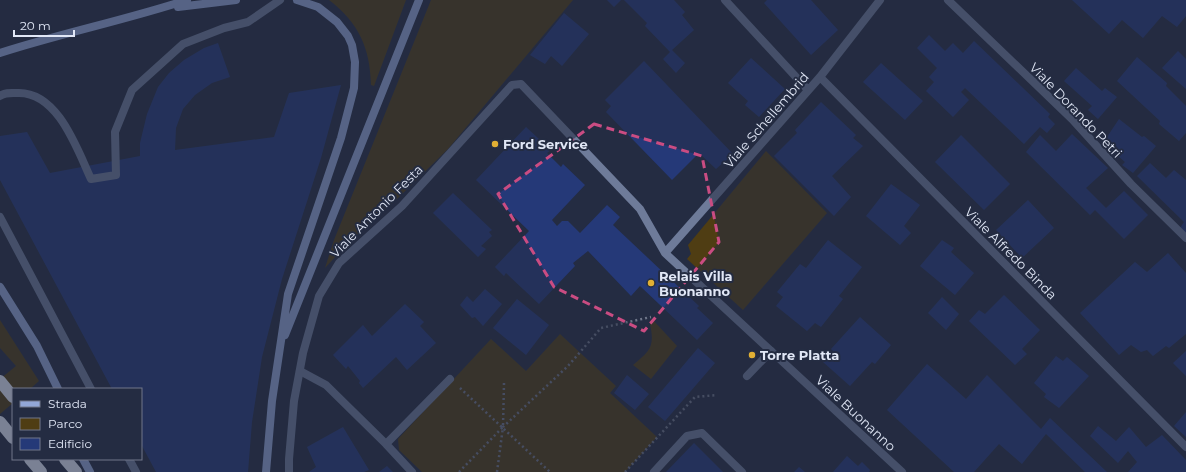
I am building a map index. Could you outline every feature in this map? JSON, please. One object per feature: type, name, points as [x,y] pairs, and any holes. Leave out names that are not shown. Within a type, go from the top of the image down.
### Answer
[{"type":"highway","points":[[0,381],[12,395]]},
{"type":"highway","points":[[0,422],[12,437]]},
{"type":"highway","points":[[31,460],[41,472]]},
{"type":"highway","points":[[66,460],[76,472]]},
{"type":"street","points":[[0,53],[188,0]]},
{"type":"street","points":[[159,9],[236,0]]},
{"type":"street","points":[[0,96],[4,93],[26,93],[45,101],[68,129],[91,179],[116,175],[115,132],[132,90],[183,44],[224,28],[248,22],[280,0]]},
{"type":"street","points":[[266,472],[272,401],[288,294],[342,138],[354,88],[355,62],[352,45],[348,36],[337,22],[318,7],[296,0]]},
{"type":"street","points":[[279,348],[419,0]]},
{"type":"street","points":[[725,0],[808,90]]},
{"type":"street","name":"Viale Schellembrid","points":[[665,253],[820,77],[880,0]]},
{"type":"street","name":"Viale Dorando Petri","points":[[948,0],[1072,119],[1131,184],[1186,238]]},
{"type":"street","name":"Viale Alfredo Binda","points":[[820,77],[1186,447]]},
{"type":"street","name":"Viale Buonanno","points":[[512,85],[521,84],[640,209],[665,253],[902,472]]},
{"type":"street","name":"Viale Antonio Festa","points":[[289,472],[294,401],[303,353],[319,296],[339,263],[402,206],[512,85]]},
{"type":"street","points":[[0,217],[91,388]]},
{"type":"street","points":[[0,287],[37,346],[58,388]]},
{"type":"street","points":[[747,376],[771,350]]},
{"type":"street","points":[[300,371],[326,385],[412,472]]},
{"type":"street","points":[[386,444],[450,379]]},
{"type":"street","points":[[654,472],[687,436],[702,433],[742,472]]},
{"type":"street","points":[[84,460],[90,472]]},
{"type":"street","points":[[130,460],[136,472]]},
{"type":"path","points":[[459,472],[503,427],[568,366],[601,328],[651,317]]},
{"type":"path","points":[[450,379],[550,472]]},
{"type":"path","points":[[497,472],[503,427],[504,383]]},
{"type":"path","points":[[625,472],[695,397],[717,395]]},
{"type":"highlighted area","points":[[594,124],[702,156],[719,242],[644,331],[554,287],[498,194]]},
{"type":"green space","points":[[329,0],[406,0],[374,86],[371,85],[368,59],[361,37],[348,18]]},
{"type":"green space","points":[[431,0],[573,0],[448,149],[396,200],[350,241],[325,268],[334,240]]},
{"type":"green space","points":[[766,151],[827,213],[743,310],[687,259],[691,254],[688,245]]},
{"type":"green space","points":[[0,320],[39,381],[31,388],[12,388],[12,404],[0,414],[0,379],[16,366],[0,348]]},
{"type":"green space","points":[[653,320],[677,346],[651,379],[633,365],[644,356],[650,348],[652,338],[650,324]]},
{"type":"green space","points":[[560,334],[616,386],[610,393],[657,437],[625,472],[422,472],[399,450],[398,439],[491,339],[526,371]]},
{"type":"building","points":[[607,0],[621,0],[614,7]]},
{"type":"building","points":[[624,0],[674,0],[685,12],[682,15],[694,30],[672,50],[685,63],[676,73],[663,59],[670,52],[645,26],[647,23]]},
{"type":"building","points":[[767,0],[811,0],[838,30],[811,55],[764,3]]},
{"type":"building","points":[[1072,0],[1186,0],[1186,16],[1177,27],[1162,16],[1143,38],[1122,20],[1109,34]]},
{"type":"building","points":[[564,13],[589,34],[562,66],[551,56],[545,64],[530,55]]},
{"type":"building","points":[[929,35],[945,51],[953,43],[963,53],[974,41],[1050,114],[1048,117],[1055,124],[1047,133],[1040,127],[1024,144],[965,88],[961,92],[969,100],[953,117],[926,91],[934,82],[929,77],[937,68],[917,48]]},
{"type":"building","points":[[218,43],[230,77],[212,83],[195,95],[183,109],[176,128],[175,150],[274,137],[289,93],[341,85],[321,158],[282,279],[262,357],[252,422],[248,472],[156,472],[142,446],[142,388],[111,388],[0,180],[0,136],[27,132],[50,173],[140,156],[140,143],[147,114],[158,87],[169,73],[184,60],[204,48]]},
{"type":"building","points":[[1178,51],[1186,59],[1186,89],[1162,68]]},
{"type":"building","points":[[1137,57],[1167,83],[1166,86],[1186,106],[1186,133],[1179,141],[1159,124],[1160,121],[1117,81]]},
{"type":"building","points":[[751,58],[785,89],[759,117],[745,105],[748,101],[728,83]]},
{"type":"building","points":[[644,61],[733,154],[716,169],[699,153],[672,180],[606,112],[611,106],[605,100]]},
{"type":"building","points":[[881,63],[923,101],[905,120],[863,82]]},
{"type":"building","points":[[1076,68],[1102,91],[1105,88],[1117,97],[1098,119],[1088,110],[1092,106],[1064,81]]},
{"type":"building","points":[[821,102],[856,135],[853,138],[863,146],[832,176],[851,197],[834,216],[774,156],[797,133],[795,130]]},
{"type":"building","points":[[1119,119],[1156,146],[1133,173],[1122,165],[1125,162],[1103,143]]},
{"type":"building","points":[[526,127],[551,150],[547,153],[561,167],[563,164],[585,185],[552,220],[557,226],[562,221],[568,221],[580,233],[607,205],[620,217],[613,225],[699,306],[697,308],[713,323],[697,340],[640,286],[631,296],[588,251],[573,263],[575,266],[539,304],[506,273],[504,276],[495,267],[529,231],[476,180]]},
{"type":"building","points":[[1072,134],[1108,168],[1086,188],[1106,208],[1124,191],[1148,215],[1124,239],[1095,210],[1090,215],[1026,152],[1040,135],[1056,151]]},
{"type":"building","points":[[961,135],[1010,184],[984,210],[935,162]]},
{"type":"building","points":[[1150,163],[1166,178],[1174,170],[1186,180],[1186,233],[1180,228],[1184,222],[1137,176]]},
{"type":"building","points":[[891,184],[920,205],[904,226],[911,233],[900,245],[866,216]]},
{"type":"building","points":[[453,193],[492,230],[489,232],[492,236],[481,246],[486,249],[478,257],[433,213]]},
{"type":"building","points":[[1028,200],[1054,228],[1022,258],[996,230]]},
{"type":"building","points":[[828,240],[862,267],[839,296],[843,299],[821,327],[815,323],[807,331],[776,306],[783,297],[777,292],[800,264],[806,268]]},
{"type":"building","points":[[942,240],[954,248],[951,252],[974,273],[955,295],[920,266]]},
{"type":"building","points":[[1168,253],[1186,273],[1186,334],[1169,348],[1166,346],[1153,356],[1147,350],[1141,352],[1131,345],[1119,355],[1080,313],[1135,262],[1147,272]]},
{"type":"building","points":[[485,289],[502,304],[483,326],[475,317],[472,318],[460,305],[467,296],[473,302]]},
{"type":"building","points":[[1004,295],[1040,330],[1022,349],[1027,354],[1015,365],[969,321],[979,310],[985,314]]},
{"type":"building","points":[[942,297],[959,314],[946,330],[928,313]]},
{"type":"building","points":[[517,299],[549,325],[526,355],[493,328]]},
{"type":"building","points":[[405,304],[424,322],[420,326],[436,343],[407,370],[396,357],[363,388],[359,383],[360,381],[348,366],[346,369],[333,355],[363,325],[372,336]]},
{"type":"building","points":[[860,317],[891,345],[875,364],[872,362],[850,386],[823,362],[833,351],[831,349]]},
{"type":"building","points":[[698,348],[715,363],[665,421],[648,407]]},
{"type":"building","points":[[1186,351],[1186,376],[1173,363]]},
{"type":"building","points":[[1056,356],[1063,361],[1067,357],[1089,376],[1059,408],[1044,397],[1046,394],[1034,383]]},
{"type":"building","points":[[927,364],[966,399],[987,375],[1041,429],[1050,418],[1107,472],[1085,472],[1046,434],[1022,464],[999,444],[974,472],[954,472],[887,410]]},
{"type":"building","points":[[627,375],[649,394],[635,410],[614,393]]},
{"type":"building","points":[[1186,412],[1186,437],[1174,426]]},
{"type":"building","points":[[1098,426],[1116,441],[1129,427],[1146,447],[1162,435],[1186,460],[1186,472],[1128,472],[1137,462],[1128,451],[1118,463],[1090,436]]},
{"type":"building","points":[[343,427],[369,470],[364,472],[309,472],[316,467],[307,447]]},
{"type":"building","points":[[694,443],[723,472],[666,472]]},
{"type":"building","points":[[847,456],[858,466],[862,462],[870,470],[869,472],[833,472]]},
{"type":"building","points":[[387,466],[393,472],[379,472]]},
{"type":"building","points":[[799,467],[805,472],[794,472]]},
{"type":"place","name":"Ford Service","points":[[495,144]]},
{"type":"place","name":"Relais Villa Buonanno","points":[[651,283]]},
{"type":"place","name":"Torre Platta","points":[[752,355]]}]
